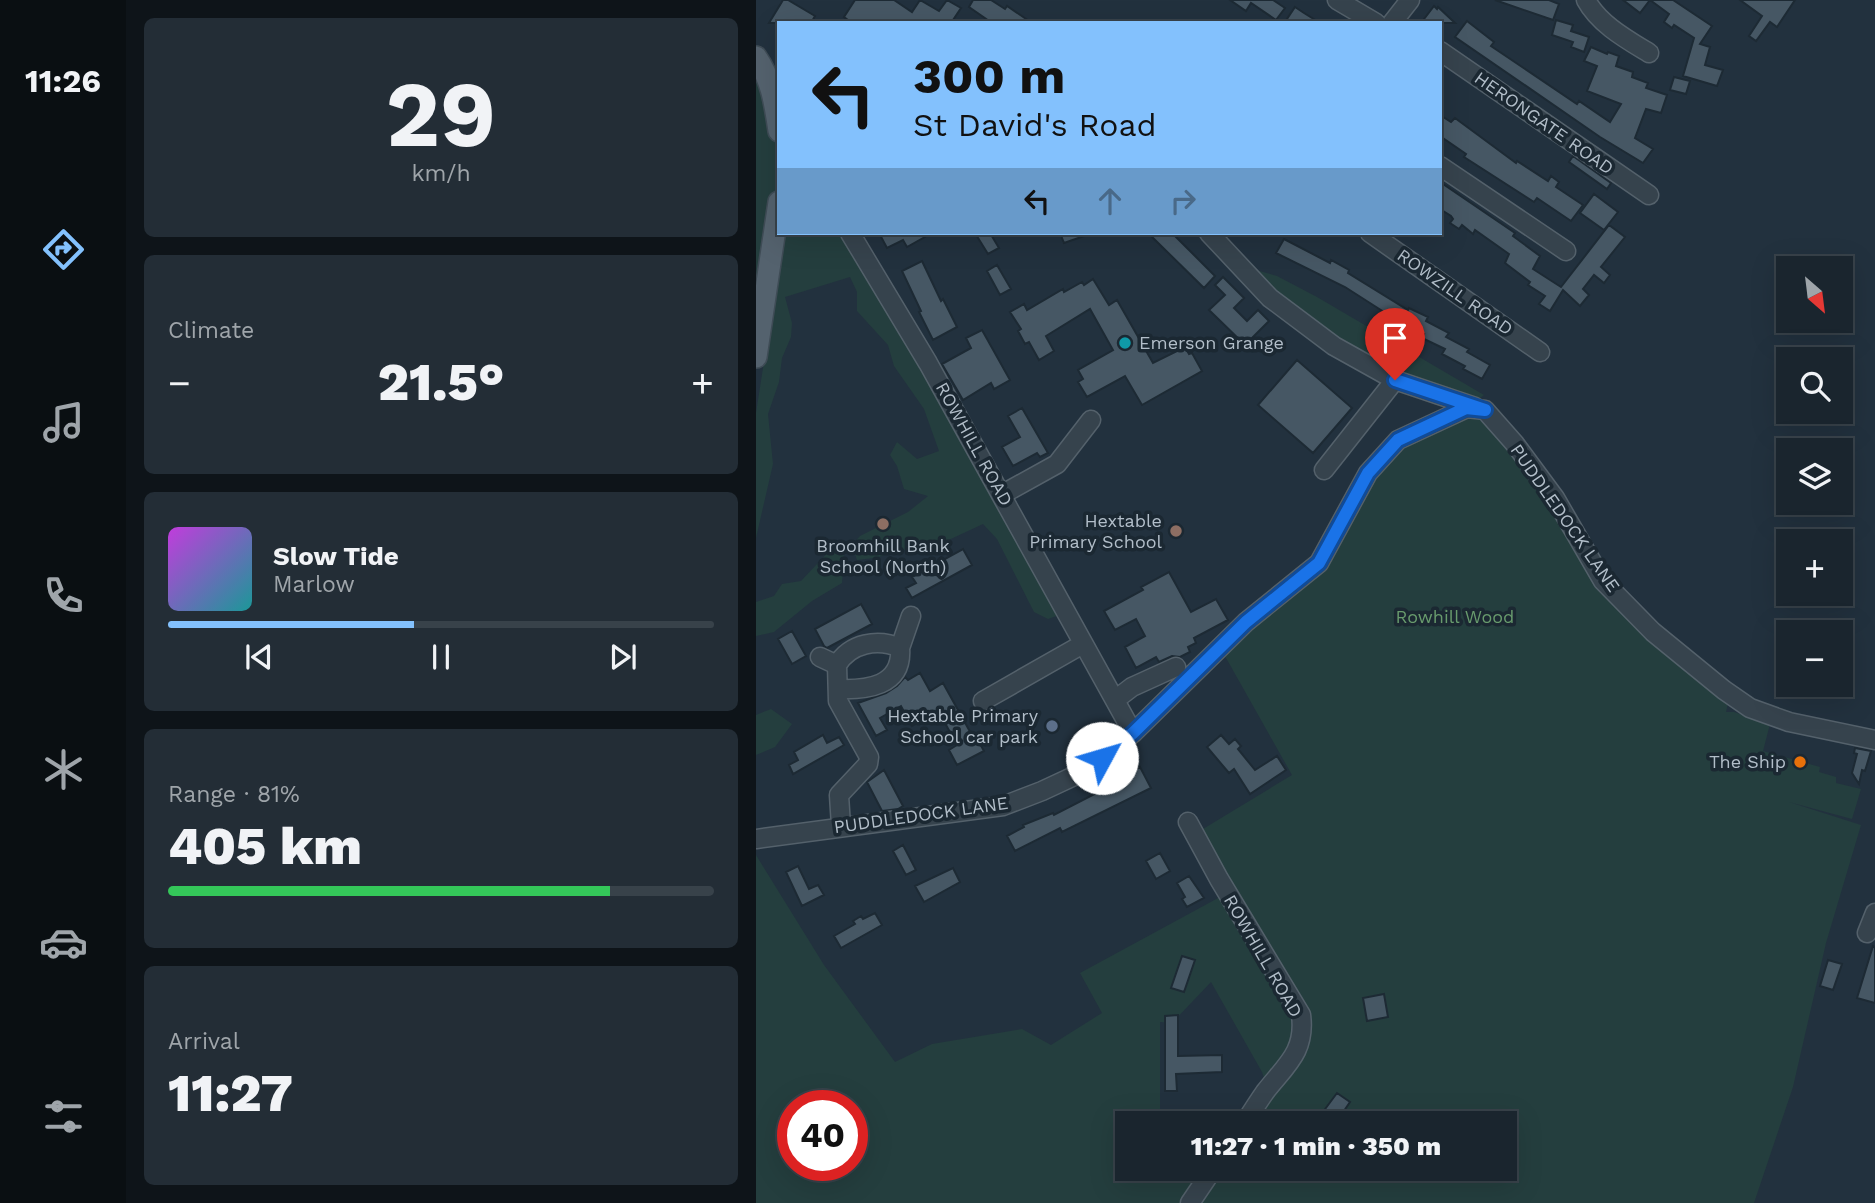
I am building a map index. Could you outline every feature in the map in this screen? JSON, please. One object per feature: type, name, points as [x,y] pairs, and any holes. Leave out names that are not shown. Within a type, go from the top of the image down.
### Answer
[{"type":"main road","points":[[756,57],[767,72],[777,98]]},
{"type":"main road","points":[[756,357],[777,215]]},
{"type":"street","points":[[1337,0],[1373,21]]},
{"type":"street","points":[[1396,21],[1410,0]]},
{"type":"street","points":[[1586,0],[1591,10],[1619,34],[1649,52]]},
{"type":"street","name":"HERONGATE ROAD","points":[[1442,52],[1649,195]]},
{"type":"street","points":[[1442,167],[1566,251]]},
{"type":"street","name":"ROWHILL ROAD","points":[[850,235],[928,363],[1133,733]]},
{"type":"street","points":[[1211,235],[1270,298],[1334,346],[1395,380],[1485,410]]},
{"type":"street","name":"ROWZILL ROAD","points":[[1373,235],[1540,352]]},
{"type":"street","points":[[1324,470],[1395,380]]},
{"type":"street","name":"PUDDLEDOCK LANE","points":[[756,839],[1003,806],[1087,770],[1133,733],[1246,622],[1319,563],[1368,473],[1398,440],[1466,408],[1485,410],[1515,444],[1555,498],[1603,581],[1653,632],[1750,708],[1789,722],[1875,740]]},
{"type":"street","points":[[1001,495],[1056,464],[1091,420]]},
{"type":"street","points":[[838,689],[862,690],[886,681],[901,657],[900,648],[911,616]]},
{"type":"street","points":[[841,826],[839,795],[868,764],[869,757],[838,701],[837,665],[841,657],[862,645],[889,643],[900,648]]},
{"type":"street","points":[[983,701],[1083,644]]},
{"type":"street","points":[[820,657],[837,665]]},
{"type":"street","points":[[1115,701],[1132,687],[1176,667]]},
{"type":"street","name":"ROWHILL ROAD","points":[[1188,822],[1223,887],[1301,1015],[1303,1028],[1290,1064],[1253,1111]]},
{"type":"street","points":[[1867,933],[1875,913]]},
{"type":"street","points":[[1191,1203],[1205,1181]]},
{"type":"green space","points":[[756,58],[777,125],[777,212],[756,354]]},
{"type":"green space","points":[[784,235],[840,235],[897,325],[1062,614],[1048,619],[1034,612],[997,539],[983,524],[925,551],[904,550],[857,560],[852,545],[860,536],[908,512],[928,496],[904,489],[897,466],[890,455],[897,442],[917,459],[939,451],[924,409],[894,366],[888,345],[857,311],[857,292],[850,277],[785,297],[792,323],[791,337],[782,358],[779,382],[768,414],[773,464],[756,538],[756,413]]},
{"type":"green space","points":[[1256,270],[1277,276],[1317,297],[1484,395],[1471,405],[1395,380],[1245,271]]},
{"type":"green space","name":"Rowhill Wood","points":[[1483,412],[1514,445],[1603,581],[1729,699],[1726,712],[1734,712],[1770,724],[1763,751],[1820,767],[1819,772],[1836,777],[1836,783],[1861,789],[1852,819],[1789,802],[1861,825],[1826,943],[1793,1087],[1754,1203],[756,1203],[756,855],[824,965],[895,1062],[932,1044],[1022,1029],[1051,1045],[1102,1013],[1080,973],[1231,891],[1198,832],[1292,775],[1221,649],[1319,563],[1398,441]],"holes":[[[1211,982],[1262,1072],[1272,1101],[1266,1091],[1252,1111],[1517,1111],[1517,1181],[1115,1181],[1115,1111],[1160,1111],[1160,1022],[1172,1023]]]},
{"type":"green space","points":[[834,546],[838,551],[844,552],[842,583],[812,601],[774,632],[756,636],[756,602],[774,596],[782,584],[801,581]]},
{"type":"green space","points":[[771,709],[792,724],[775,747],[756,755],[756,715]]},
{"type":"building","points":[[783,0],[788,0],[815,16],[812,21],[769,23]]},
{"type":"building","points":[[855,0],[894,0],[912,12],[920,0],[939,11],[947,0],[961,8],[952,21],[849,21],[844,17]]},
{"type":"building","points":[[973,0],[991,0],[1005,9],[1007,6],[1029,21],[989,21],[969,7]]},
{"type":"building","points":[[1230,0],[1273,0],[1285,8],[1276,20],[1251,3],[1246,11]]},
{"type":"building","points":[[1495,0],[1549,0],[1559,4],[1553,20]]},
{"type":"building","points":[[1623,0],[1650,0],[1640,13]]},
{"type":"building","points":[[1650,0],[1673,0],[1712,26],[1700,44],[1710,47],[1705,65],[1723,70],[1717,86],[1683,76],[1694,38],[1664,22],[1669,14]]},
{"type":"building","points":[[1740,0],[1795,0],[1777,27],[1770,22],[1756,41],[1749,36],[1762,16]]},
{"type":"building","points":[[1434,6],[1455,23],[1442,21],[1423,21]]},
{"type":"building","points":[[1295,7],[1317,21],[1290,21],[1287,19]]},
{"type":"building","points":[[1556,20],[1573,25],[1571,31],[1589,37],[1584,52],[1571,47],[1573,42],[1552,35]]},
{"type":"building","points":[[1467,21],[1494,42],[1491,46],[1577,104],[1579,101],[1610,122],[1621,104],[1587,91],[1597,66],[1584,61],[1591,47],[1619,56],[1616,66],[1633,72],[1632,77],[1648,83],[1646,88],[1667,95],[1661,113],[1646,109],[1635,138],[1653,149],[1643,163],[1600,137],[1455,37]]},
{"type":"building","points":[[1674,77],[1690,81],[1686,94],[1670,90]]},
{"type":"building","points":[[1442,116],[1451,122],[1455,118],[1516,163],[1517,161],[1548,181],[1551,176],[1559,182],[1556,187],[1583,205],[1571,221],[1537,198],[1534,202],[1464,157],[1466,154],[1442,137]]},
{"type":"building","points":[[1573,156],[1611,183],[1607,189],[1569,162]]},
{"type":"building","points":[[1442,183],[1515,233],[1513,236],[1540,256],[1533,269],[1561,287],[1609,225],[1625,237],[1601,267],[1610,275],[1604,283],[1594,275],[1583,289],[1589,295],[1580,306],[1563,290],[1550,311],[1539,304],[1545,296],[1528,285],[1530,282],[1505,263],[1509,254],[1475,230],[1473,234],[1462,225],[1459,229],[1450,223],[1453,219],[1442,210]]},
{"type":"building","points":[[1594,194],[1618,212],[1604,230],[1580,213]]},
{"type":"building","points":[[880,235],[928,235],[907,247],[903,240],[887,248]]},
{"type":"building","points":[[976,235],[991,235],[999,248],[988,254]]},
{"type":"building","points":[[1061,235],[1087,235],[1064,243]]},
{"type":"building","points":[[1150,235],[1174,235],[1215,276],[1204,288]]},
{"type":"building","points":[[1284,239],[1330,263],[1331,260],[1408,310],[1409,308],[1428,317],[1426,321],[1449,333],[1446,337],[1469,349],[1467,352],[1490,365],[1482,379],[1442,354],[1445,349],[1422,338],[1424,334],[1398,321],[1345,287],[1276,253]]},
{"type":"building","points":[[922,261],[957,327],[933,340],[902,271]]},
{"type":"building","points":[[997,265],[1011,289],[1000,295],[987,271]]},
{"type":"building","points":[[1223,277],[1244,298],[1234,308],[1247,321],[1258,310],[1269,321],[1245,345],[1209,310],[1225,295],[1215,285]]},
{"type":"building","name":"Emerson Grange","points":[[1093,279],[1109,305],[1117,300],[1153,363],[1185,347],[1189,354],[1192,353],[1202,371],[1142,405],[1125,376],[1087,397],[1078,382],[1083,379],[1078,370],[1113,350],[1090,309],[1046,336],[1054,351],[1039,360],[1029,342],[1025,344],[1018,331],[1021,329],[1010,312],[1024,304],[1027,310],[1063,289],[1064,292]]},
{"type":"building","points":[[982,330],[1010,380],[994,389],[991,383],[963,400],[942,364],[971,348],[966,338]]},
{"type":"building","points":[[1297,360],[1352,408],[1313,453],[1258,405]]},
{"type":"building","points":[[1022,408],[1048,453],[1040,457],[1037,453],[1013,466],[1002,447],[1020,437],[1008,416]]},
{"type":"building","points":[[963,549],[972,565],[912,598],[906,588],[916,583],[912,577]]},
{"type":"building","points":[[1169,572],[1191,612],[1216,599],[1228,620],[1194,638],[1196,643],[1188,647],[1190,652],[1159,662],[1156,657],[1136,668],[1125,647],[1145,636],[1136,619],[1115,630],[1104,611]]},
{"type":"building","points":[[861,604],[872,624],[827,648],[824,646],[815,629]]},
{"type":"building","points":[[792,631],[806,656],[792,664],[778,639]]},
{"type":"building","points":[[920,673],[930,691],[943,683],[973,737],[975,735],[984,751],[957,765],[949,750],[957,745],[939,712],[912,726],[901,706],[880,718],[887,730],[876,736],[858,703],[886,693],[905,677],[908,680]]},
{"type":"building","points":[[823,735],[827,743],[839,737],[844,745],[793,774],[789,765],[798,760],[794,752]]},
{"type":"building","points":[[1221,735],[1229,744],[1235,739],[1241,746],[1238,749],[1255,770],[1277,756],[1286,770],[1250,794],[1234,769],[1229,773],[1207,747]]},
{"type":"building","points":[[1855,748],[1871,751],[1859,784],[1852,773],[1857,754],[1854,753]]},
{"type":"building","points":[[1140,767],[1151,788],[1062,832],[1060,828],[1015,851],[1007,836],[1024,827],[1023,825],[1053,813],[1054,815],[1108,787],[1110,789],[1132,777],[1130,773]]},
{"type":"building","points":[[884,770],[903,806],[898,809],[882,811],[867,782]]},
{"type":"building","points":[[903,845],[916,870],[906,875],[893,851]]},
{"type":"building","points":[[1160,853],[1170,871],[1156,879],[1146,861]]},
{"type":"building","points":[[798,866],[809,889],[818,885],[824,895],[802,906],[786,872]]},
{"type":"building","points":[[953,868],[960,882],[924,902],[915,886]]},
{"type":"building","points":[[1189,876],[1204,898],[1187,907],[1177,883]]},
{"type":"building","points":[[875,913],[882,925],[841,948],[834,936],[855,924],[853,921],[861,916],[863,919]]},
{"type":"building","points":[[1873,946],[1875,947],[1875,1003],[1857,998]]},
{"type":"building","points":[[1182,956],[1195,960],[1184,992],[1171,988]]},
{"type":"building","points":[[1828,960],[1842,964],[1833,990],[1820,986]]},
{"type":"building","points":[[1384,994],[1388,1017],[1367,1021],[1363,998]]},
{"type":"building","points":[[1178,1015],[1178,1056],[1222,1055],[1222,1072],[1176,1074],[1177,1091],[1165,1091],[1165,1016]]},
{"type":"building","points":[[1337,1093],[1350,1102],[1344,1111],[1324,1111]]},
{"type":"place","name":"Emerson Grange","points":[[1125,343]]},
{"type":"place","name":"Broomhill Bank School (North)","points":[[883,524]]},
{"type":"place","name":"Hextable Primary School","points":[[1176,531]]},
{"type":"place","name":"Hextable Primary School car park","points":[[1052,726]]},
{"type":"place","name":"The Ship","points":[[1800,762]]},
{"type":"route","points":[[1102,758],[1133,733],[1246,622],[1319,563],[1368,473],[1398,440],[1466,408],[1485,410],[1395,380]]}]
